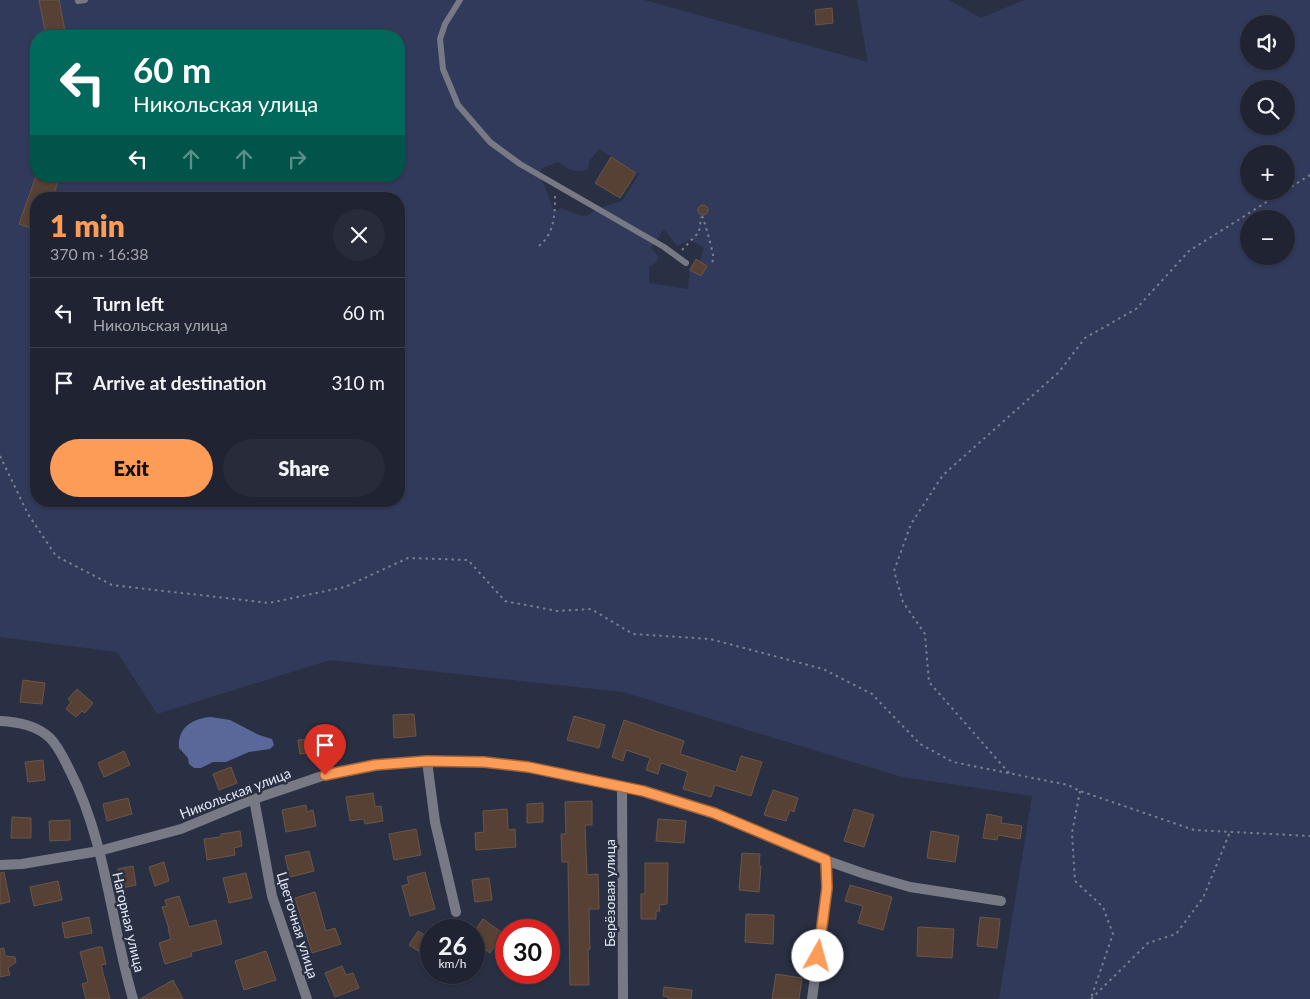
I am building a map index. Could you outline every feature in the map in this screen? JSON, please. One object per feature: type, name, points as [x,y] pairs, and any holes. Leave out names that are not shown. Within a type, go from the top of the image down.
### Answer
[{"type":"street","name":"Нагорная улица","points":[[0,721],[22,723],[40,731],[49,738],[59,749],[76,783],[92,825],[99,851],[123,966],[133,999]]},
{"type":"street","name":"Никольская улица","points":[[0,865],[22,864],[99,851],[181,829],[254,799],[325,775],[375,765],[427,761],[484,762],[528,767],[643,791],[714,813],[864,874],[910,887],[1001,901]]},
{"type":"street","points":[[427,761],[436,822],[456,912]]},
{"type":"street","name":"Берёзовая улица","points":[[622,787],[623,999]]},
{"type":"street","name":"Цветочная улица","points":[[254,799],[272,896],[307,999]]},
{"type":"street","points":[[812,999],[827,888],[826,860]]},
{"type":"lane","points":[[460,0],[444,24],[440,39],[443,69],[458,106],[490,142],[520,164],[686,262]]},
{"type":"path","points":[[1295,184],[1310,175]]},
{"type":"path","points":[[539,246],[545,241],[552,228],[555,200],[553,183]]},
{"type":"path","points":[[1009,773],[929,682],[925,634],[903,602],[894,571],[911,524],[944,476],[1059,372],[1086,338],[1136,309],[1190,251],[1269,200]]},
{"type":"path","points":[[677,256],[699,232],[702,216],[705,220],[709,241],[714,252],[712,263]]},
{"type":"path","points":[[0,456],[28,514],[56,556],[112,585],[269,603],[345,587],[408,558],[468,560],[505,601],[557,612],[591,609],[633,634],[710,640],[823,669],[872,694],[920,744],[952,762],[1068,785],[1080,791],[1194,830],[1310,836]]},
{"type":"path","points":[[1080,791],[1072,833],[1075,881],[1103,907],[1113,934],[1091,999]]},
{"type":"path","points":[[1091,999],[1148,942],[1176,934],[1204,898],[1230,832]]},
{"type":"shaded area","points":[[0,0],[644,0],[868,62],[857,0],[949,0],[981,18],[1024,0],[1310,0],[1310,999],[999,999],[1032,796],[902,777],[623,692],[330,660],[157,714],[117,652],[0,637]],"holes":[[[599,149],[639,174],[622,201],[600,208],[586,216],[578,215],[562,208],[554,211],[544,184],[539,177],[542,168],[558,162],[576,171],[588,169],[589,161]],[[664,229],[677,246],[690,240],[704,248],[699,264],[690,267],[688,289],[649,283],[649,267],[659,257],[651,248]]]},
{"type":"shaded area","points":[[211,717],[230,720],[259,735],[272,739],[274,745],[270,749],[249,752],[226,762],[213,762],[201,768],[194,768],[189,764],[188,758],[179,748],[181,735],[192,722]]},
{"type":"building","points":[[39,0],[59,0],[65,30],[45,30]]},
{"type":"building","points":[[832,8],[833,23],[816,25],[815,10]]},
{"type":"building","points":[[611,157],[636,173],[620,198],[595,183]]},
{"type":"building","points":[[34,182],[58,182],[54,192],[30,192]]},
{"type":"building","points":[[30,193],[30,228],[19,224]]},
{"type":"building","points":[[701,205],[705,205],[708,210],[707,214],[701,215],[698,212],[698,208]]},
{"type":"building","points":[[696,259],[707,266],[701,276],[690,270]]},
{"type":"building","points":[[23,680],[45,683],[42,704],[20,702]]},
{"type":"building","points":[[77,689],[93,703],[85,713],[82,711],[76,717],[66,709],[71,702],[68,699]]},
{"type":"building","points":[[414,714],[416,736],[394,738],[393,715]]},
{"type":"building","points":[[574,716],[605,725],[599,748],[567,740]]},
{"type":"building","points":[[624,720],[684,741],[680,754],[736,772],[741,756],[762,762],[751,796],[715,785],[711,797],[683,789],[688,772],[661,763],[658,774],[646,770],[650,758],[626,750],[623,761],[612,757]]},
{"type":"building","points":[[312,739],[314,752],[300,754],[298,740]]},
{"type":"building","points":[[124,751],[130,765],[104,777],[98,763]]},
{"type":"building","points":[[43,760],[45,780],[28,782],[25,762]]},
{"type":"building","points":[[231,767],[237,783],[219,790],[213,774]]},
{"type":"building","points":[[773,790],[798,798],[794,812],[790,810],[786,821],[764,815]]},
{"type":"building","points":[[373,793],[375,807],[381,806],[383,821],[365,824],[364,819],[350,821],[346,797]]},
{"type":"building","points":[[128,798],[132,814],[107,821],[103,804]]},
{"type":"building","points":[[592,801],[592,825],[585,825],[587,875],[598,874],[599,909],[589,909],[589,985],[570,985],[568,862],[562,862],[561,834],[566,834],[565,802]]},
{"type":"building","points":[[543,803],[543,822],[527,823],[527,804]]},
{"type":"building","points":[[306,805],[307,812],[313,810],[316,826],[286,832],[282,810]]},
{"type":"building","points":[[507,809],[508,830],[515,829],[516,847],[476,850],[475,833],[484,832],[483,811]]},
{"type":"building","points":[[854,809],[874,815],[864,847],[844,841]]},
{"type":"building","points":[[987,814],[1002,817],[1001,823],[1022,826],[1020,839],[998,835],[997,840],[983,838]]},
{"type":"building","points":[[12,817],[31,818],[31,838],[11,838]]},
{"type":"building","points":[[658,819],[686,821],[684,843],[656,841]]},
{"type":"building","points":[[70,820],[70,840],[50,841],[49,821]]},
{"type":"building","points":[[416,829],[421,855],[394,860],[389,834]]},
{"type":"building","points":[[240,831],[242,846],[234,848],[235,855],[207,860],[204,839],[221,837],[221,834]]},
{"type":"building","points":[[931,831],[959,836],[955,862],[927,858]]},
{"type":"building","points":[[309,851],[314,871],[290,877],[285,856]]},
{"type":"building","points":[[742,853],[760,854],[759,892],[739,890]]},
{"type":"building","points":[[164,862],[169,881],[155,886],[149,867]]},
{"type":"building","points":[[645,863],[668,863],[667,904],[659,905],[660,911],[656,911],[656,919],[641,919],[641,894],[645,894]]},
{"type":"building","points":[[133,866],[136,885],[122,888],[118,869]]},
{"type":"building","points":[[4,872],[10,902],[0,904],[0,873]]},
{"type":"building","points":[[425,872],[435,909],[410,916],[402,886],[409,884],[407,877]]},
{"type":"building","points":[[246,873],[252,898],[229,903],[223,878]]},
{"type":"building","points":[[489,878],[492,900],[475,902],[472,880]]},
{"type":"building","points":[[58,881],[62,900],[34,906],[30,887]]},
{"type":"building","points":[[850,885],[892,897],[883,930],[858,923],[863,906],[845,901]]},
{"type":"building","points":[[315,892],[326,931],[335,928],[341,944],[312,953],[295,898]]},
{"type":"building","points":[[179,896],[189,927],[216,920],[222,944],[191,952],[192,956],[165,964],[159,943],[171,939],[162,907],[167,906],[165,900]]},
{"type":"building","points":[[746,914],[774,915],[773,944],[745,942]]},
{"type":"building","points":[[89,917],[92,933],[65,938],[62,923]]},
{"type":"building","points":[[980,917],[1000,919],[997,948],[977,946]]},
{"type":"building","points":[[485,920],[495,928],[495,946],[490,953],[485,949]]},
{"type":"building","points":[[918,927],[954,929],[952,958],[917,956]]},
{"type":"building","points":[[418,931],[420,932],[420,952],[409,945]]},
{"type":"building","points":[[102,947],[106,964],[101,965],[110,999],[86,999],[82,984],[88,982],[80,952]]},
{"type":"building","points":[[4,948],[5,956],[15,957],[16,962],[8,968],[10,975],[0,977],[0,949]]},
{"type":"building","points":[[266,951],[276,980],[244,990],[235,961]]},
{"type":"building","points":[[342,966],[346,975],[353,973],[359,988],[335,997],[325,973]]},
{"type":"building","points":[[776,974],[802,978],[799,999],[772,999]]},
{"type":"building","points":[[173,980],[183,999],[140,999]]},
{"type":"building","points":[[664,987],[692,990],[691,999],[668,999],[669,997],[663,996]]},
{"type":"route","points":[[325,775],[375,765],[427,761],[484,762],[528,767],[643,791],[714,813],[826,860],[827,888],[818,956]]}]
